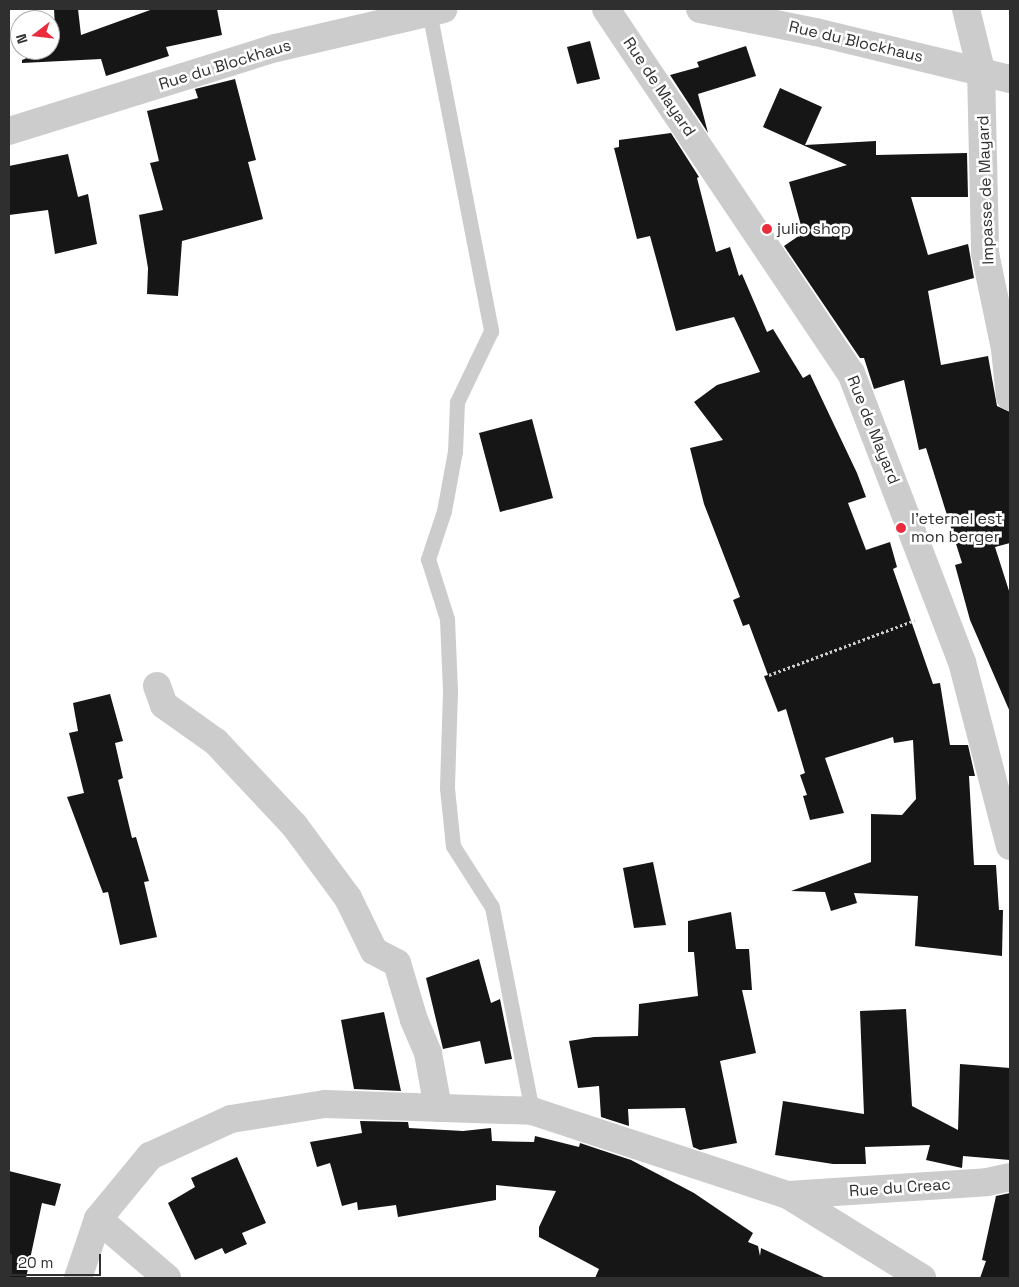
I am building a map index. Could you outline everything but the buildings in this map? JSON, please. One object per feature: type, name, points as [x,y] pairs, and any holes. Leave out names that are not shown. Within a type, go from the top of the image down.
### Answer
[{"type":"street","name":"Rue de Mayard","points":[[606,9],[851,373],[944,609],[962,662],[1010,846]]},
{"type":"street","name":"Rue du Blockhaus","points":[[700,9],[982,70],[1010,79]]},
{"type":"street","name":"Impasse de Mayard","points":[[966,9],[982,70],[985,253],[1005,349],[1010,397]]},
{"type":"street","name":"Rue du Blockhaus","points":[[9,131],[276,48],[434,10]]},
{"type":"street","points":[[157,686],[164,705],[216,742],[294,825],[348,898],[374,951],[397,963],[414,1020],[428,1053],[438,1108]]},
{"type":"street","points":[[78,1278],[98,1219],[150,1156],[231,1119],[325,1104],[532,1111],[788,1195],[922,1278]]},
{"type":"street","name":"Rue du Creac","points":[[788,1195],[1010,1177]]},
{"type":"street","points":[[98,1219],[167,1278]]},
{"type":"lane","points":[[434,10],[491,331],[457,402],[455,451],[444,511],[428,559],[448,619],[450,691],[447,788],[453,846],[492,907],[532,1111]]},
{"type":"path","points":[[769,675],[944,609]]},
{"type":"place","name":"julio shop","points":[[767,229]]},
{"type":"place","name":"l'eternel est mon berger","points":[[901,528]]}]
